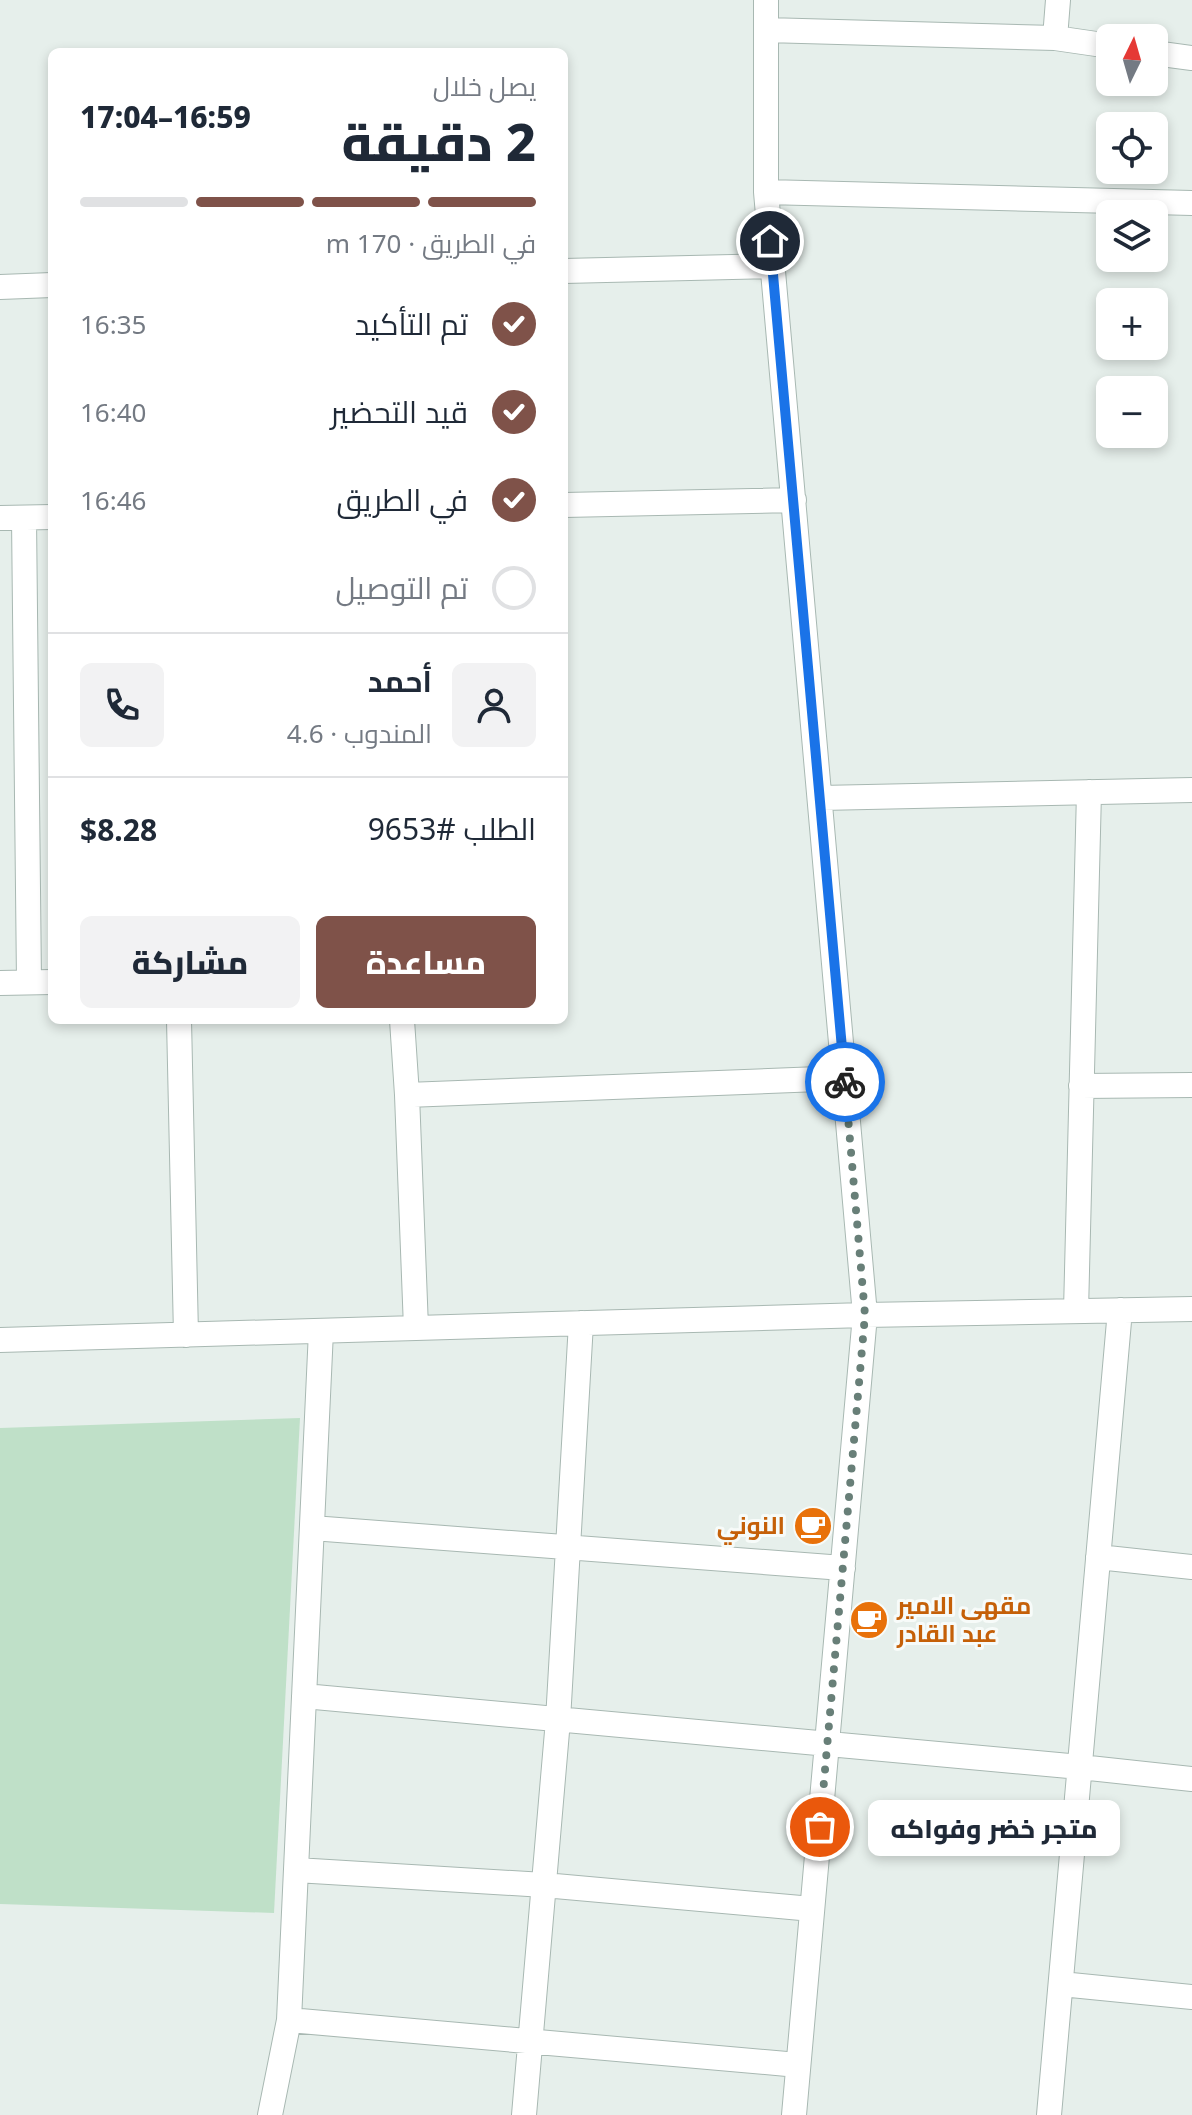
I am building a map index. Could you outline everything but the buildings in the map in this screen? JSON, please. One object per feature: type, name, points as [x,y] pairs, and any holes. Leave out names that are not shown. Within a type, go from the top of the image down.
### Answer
[{"type":"street","points":[[766,0],[766,192],[865,1315],[794,2115]]},
{"type":"street","points":[[1055,38],[1058,0]]},
{"type":"street","points":[[766,30],[1055,38],[1096,44]]},
{"type":"street","points":[[1168,55],[1192,58]]},
{"type":"street","points":[[766,192],[1192,203]]},
{"type":"street","points":[[568,271],[772,266]]},
{"type":"street","points":[[0,287],[48,285]]},
{"type":"street","points":[[568,505],[794,500]]},
{"type":"street","points":[[0,983],[41,982],[12,518],[48,517]]},
{"type":"street","points":[[821,798],[1192,790]]},
{"type":"street","points":[[1076,1311],[1089,792]]},
{"type":"street","points":[[179,1024],[186,1335]]},
{"type":"street","points":[[402,1024],[416,1328]]},
{"type":"street","points":[[407,1095],[845,1078]]},
{"type":"street","points":[[1081,1086],[1192,1085]]},
{"type":"street","points":[[0,1340],[865,1315],[1192,1309]]},
{"type":"street","points":[[1049,2115],[1120,1310]]},
{"type":"street","points":[[524,2115],[558,1720],[581,1323]]},
{"type":"street","points":[[270,2115],[289,2020],[321,1331]]},
{"type":"street","points":[[312,1528],[843,1568]]},
{"type":"street","points":[[1098,1557],[1192,1567]]},
{"type":"street","points":[[304,1696],[1192,1779]]},
{"type":"street","points":[[296,1870],[544,1885],[812,1909]]},
{"type":"street","points":[[1061,1984],[1192,1997]]},
{"type":"street","points":[[289,2020],[798,2065]]},
{"type":"green space","points":[[300,1418],[274,1913],[0,1904],[0,1428]]},
{"type":"way so far","points":[[820,1827],[865,1315],[845,1082]]},
{"type":"place","name":"النوني","points":[[813,1526]]},
{"type":"place","name":"مقهى الامير عبد القادر","points":[[869,1620]]},
{"type":"place","name":"متجر خضر وفواكه","points":[[820,1827]]},
{"type":"route","points":[[770,241],[845,1082]]}]
